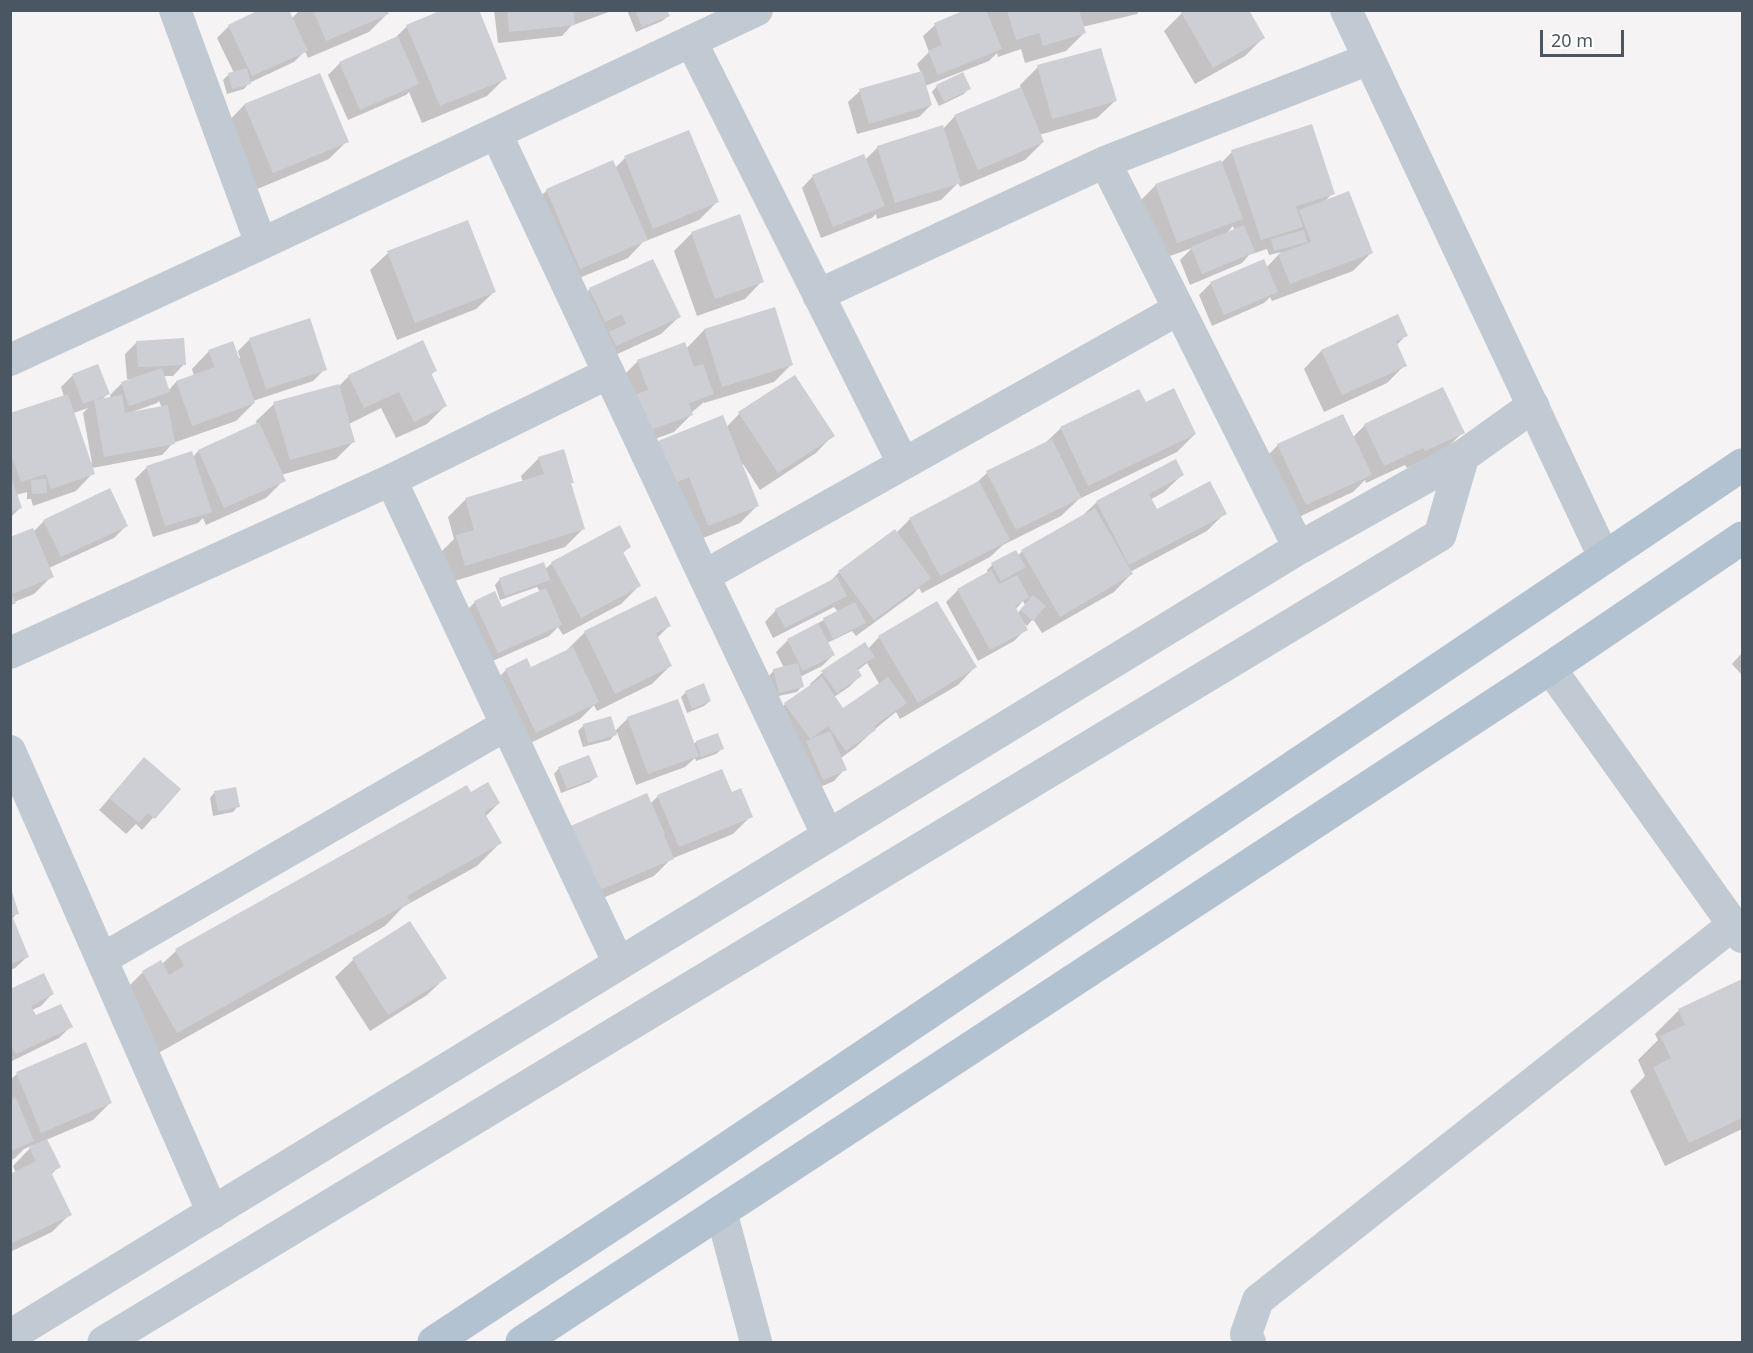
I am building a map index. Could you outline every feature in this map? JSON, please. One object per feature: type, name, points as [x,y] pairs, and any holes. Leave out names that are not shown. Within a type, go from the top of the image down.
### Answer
[{"type":"main road","points":[[434,1342],[700,1166],[1743,465]]},
{"type":"main road","points":[[522,1342],[1550,668],[1743,538]]},
{"type":"street","points":[[176,10],[261,244]]},
{"type":"street","points":[[10,360],[757,10]]},
{"type":"street","points":[[1346,10],[1604,557]]},
{"type":"street","points":[[691,41],[903,463]]},
{"type":"street","points":[[818,295],[1105,162],[1368,59]]},
{"type":"street","points":[[496,133],[828,836]]},
{"type":"street","points":[[1105,162],[1299,548]]},
{"type":"street","points":[[704,576],[1179,309]]},
{"type":"street","points":[[10,653],[392,480],[609,373]]},
{"type":"street","points":[[10,1336],[1299,548],[1462,456],[1533,406]]},
{"type":"street","points":[[104,1342],[1440,535],[1462,456]]},
{"type":"street","points":[[392,480],[619,964]]},
{"type":"street","points":[[1250,1342],[1246,1334],[1258,1300],[1738,931],[1550,668]]},
{"type":"street","points":[[102,959],[506,725]]},
{"type":"street","points":[[10,751],[213,1213]]},
{"type":"street","points":[[721,1211],[756,1342]]},
{"type":"building","points":[[259,10],[289,10],[308,51],[252,76],[228,25]]},
{"type":"building","points":[[313,10],[387,10],[389,14],[326,41]]},
{"type":"building","points":[[442,10],[479,10],[507,79],[440,106],[406,25]]},
{"type":"building","points":[[507,10],[573,10],[575,25],[509,32]]},
{"type":"building","points":[[635,10],[667,10],[670,16],[642,27]]},
{"type":"building","points":[[965,10],[986,10],[1002,49],[938,75],[928,51],[942,45],[934,23]]},
{"type":"building","points":[[1007,10],[1079,10],[1086,33],[1043,46],[1039,33],[1016,40]]},
{"type":"building","points":[[1183,10],[1249,10],[1265,38],[1213,68],[1181,12]]},
{"type":"building","points":[[398,36],[419,84],[360,110],[339,62]]},
{"type":"building","points":[[1101,48],[1117,101],[1052,119],[1037,65]]},
{"type":"building","points":[[247,68],[251,84],[232,89],[228,73]]},
{"type":"building","points":[[922,71],[932,105],[869,124],[859,89]]},
{"type":"building","points":[[963,72],[971,89],[944,102],[936,85]]},
{"type":"building","points":[[320,73],[349,142],[273,173],[244,104]]},
{"type":"building","points":[[1021,87],[1044,142],[978,170],[954,115]]},
{"type":"building","points":[[1312,124],[1335,194],[1296,206],[1303,227],[1261,240],[1231,150]]},
{"type":"building","points":[[943,125],[961,183],[895,203],[877,146]]},
{"type":"building","points":[[689,130],[719,202],[653,229],[624,156]]},
{"type":"building","points":[[864,154],[885,206],[833,227],[812,175]]},
{"type":"building","points":[[613,160],[648,240],[580,269],[546,189]]},
{"type":"building","points":[[1221,160],[1243,219],[1177,243],[1155,184]]},
{"type":"building","points":[[1349,191],[1373,253],[1290,284],[1278,254],[1311,242],[1299,210]]},
{"type":"building","points":[[740,214],[764,282],[715,299],[691,232]]},
{"type":"building","points":[[468,220],[496,292],[415,323],[387,251]]},
{"type":"building","points":[[1244,225],[1255,252],[1202,274],[1191,247]]},
{"type":"building","points":[[1304,230],[1307,242],[1274,251],[1271,239]]},
{"type":"building","points":[[653,259],[681,317],[616,346],[609,332],[626,324],[622,314],[605,322],[589,288]]},
{"type":"building","points":[[1264,259],[1278,292],[1224,315],[1210,282]]},
{"type":"building","points":[[775,307],[793,365],[722,387],[704,329]]},
{"type":"building","points":[[1398,314],[1408,336],[1396,341],[1407,366],[1342,395],[1321,350]]},
{"type":"building","points":[[310,318],[327,370],[266,389],[249,338]]},
{"type":"building","points":[[184,338],[186,365],[138,367],[136,341]]},
{"type":"building","points":[[423,340],[437,371],[431,373],[447,406],[414,422],[399,392],[364,408],[348,375]]},
{"type":"building","points":[[233,341],[255,403],[192,426],[176,381],[215,367],[208,350]]},
{"type":"building","points":[[685,342],[694,367],[703,364],[714,394],[689,403],[693,415],[647,431],[634,395],[648,390],[637,360]]},
{"type":"building","points":[[98,364],[110,394],[83,404],[72,374]]},
{"type":"building","points":[[162,368],[170,392],[129,406],[121,382]]},
{"type":"building","points":[[795,375],[835,436],[778,473],[738,412]]},
{"type":"building","points":[[339,384],[355,442],[290,460],[273,402]]},
{"type":"building","points":[[1443,387],[1465,433],[1425,451],[1423,448],[1384,466],[1364,424]]},
{"type":"building","points":[[1174,388],[1196,434],[1088,486],[1060,427],[1139,389],[1146,402]]},
{"type":"building","points":[[68,394],[95,474],[51,489],[46,474],[21,482],[10,451],[10,413]]},
{"type":"building","points":[[122,395],[125,413],[168,405],[175,444],[104,457],[94,400]]},
{"type":"building","points":[[1343,414],[1372,475],[1306,505],[1277,444]]},
{"type":"building","points":[[723,415],[759,506],[708,526],[689,477],[675,483],[658,441]]},
{"type":"building","points":[[259,422],[286,481],[224,508],[198,450]]},
{"type":"building","points":[[1052,439],[1081,498],[1016,530],[986,471]]},
{"type":"building","points":[[564,449],[574,483],[571,483],[585,529],[465,566],[456,535],[474,530],[465,498],[544,474],[538,457]]},
{"type":"building","points":[[192,451],[212,512],[165,526],[146,466]]},
{"type":"building","points":[[1176,459],[1184,475],[1149,494],[1157,509],[1210,481],[1227,514],[1129,565],[1096,501]]},
{"type":"building","points":[[10,474],[22,508],[10,512]]},
{"type":"building","points":[[46,479],[47,493],[32,494],[31,480]]},
{"type":"building","points":[[979,481],[1010,540],[940,576],[909,518]]},
{"type":"building","points":[[110,488],[128,526],[61,557],[43,520]]},
{"type":"building","points":[[1095,508],[1133,574],[1060,617],[1021,550]]},
{"type":"building","points":[[620,525],[631,547],[623,552],[641,586],[581,618],[551,562]]},
{"type":"building","points":[[33,528],[54,577],[12,594],[16,603],[10,606],[10,537]]},
{"type":"building","points":[[895,529],[931,578],[874,620],[838,571]]},
{"type":"building","points":[[1016,550],[1026,567],[1001,581],[991,563]]},
{"type":"building","points":[[544,562],[550,580],[505,596],[499,578]]},
{"type":"building","points":[[991,570],[999,584],[1017,575],[1029,597],[1015,606],[1028,630],[990,650],[957,589]]},
{"type":"building","points":[[837,577],[847,596],[785,628],[775,609]]},
{"type":"building","points":[[546,588],[562,625],[498,653],[474,601],[495,591],[502,607]]},
{"type":"building","points":[[1033,595],[1046,606],[1033,621],[1020,610]]},
{"type":"building","points":[[656,596],[671,626],[656,633],[672,666],[615,694],[584,631]]},
{"type":"building","points":[[937,601],[977,667],[918,703],[878,636]]},
{"type":"building","points":[[855,602],[866,623],[833,639],[823,618]]},
{"type":"building","points":[[818,623],[835,655],[803,671],[787,639]]},
{"type":"building","points":[[865,642],[875,657],[857,668],[862,676],[837,693],[821,671]]},
{"type":"building","points":[[573,647],[599,702],[536,733],[505,669],[527,658],[531,667]]},
{"type":"building","points":[[798,663],[804,687],[779,693],[773,669]]},
{"type":"building","points":[[822,677],[843,708],[888,677],[907,703],[874,726],[876,730],[846,751],[828,726],[810,739],[784,703]]},
{"type":"building","points":[[704,683],[711,701],[692,709],[685,691]]},
{"type":"building","points":[[678,699],[699,756],[648,774],[627,717]]},
{"type":"building","points":[[611,716],[617,735],[588,743],[583,724]]},
{"type":"building","points":[[830,731],[847,770],[823,780],[806,741]]},
{"type":"building","points":[[718,733],[724,749],[701,757],[696,741]]},
{"type":"building","points":[[589,755],[598,777],[567,789],[558,767]]},
{"type":"building","points":[[144,757],[181,789],[155,819],[148,813],[139,823],[109,798]]},
{"type":"building","points":[[722,769],[732,792],[741,788],[753,817],[679,847],[657,795]]},
{"type":"building","points":[[488,782],[500,803],[484,812],[502,843],[407,896],[410,902],[177,1033],[142,971],[161,960],[169,975],[184,966],[175,949],[467,785],[471,792]]},
{"type":"building","points":[[236,787],[240,807],[218,811],[214,791]]},
{"type":"building","points":[[647,793],[674,859],[600,890],[568,827]]},
{"type":"building","points":[[10,885],[19,914],[10,916]]},
{"type":"building","points":[[13,918],[29,957],[10,964],[10,919]]},
{"type":"building","points":[[410,921],[447,978],[388,1015],[352,958]]},
{"type":"building","points":[[44,973],[54,994],[31,1006],[36,1015],[61,1004],[73,1027],[16,1054],[10,1043],[10,989]]},
{"type":"building","points":[[1742,979],[1742,1118],[1689,1143],[1653,1067],[1671,1058],[1660,1036],[1685,1025],[1678,1009]]},
{"type":"building","points":[[86,1042],[112,1103],[41,1133],[16,1072]]},
{"type":"building","points":[[11,1092],[13,1099],[16,1098],[34,1141],[11,1151]]},
{"type":"building","points":[[47,1139],[61,1167],[51,1172],[72,1215],[10,1244],[10,1174],[36,1161],[29,1147]]}]
